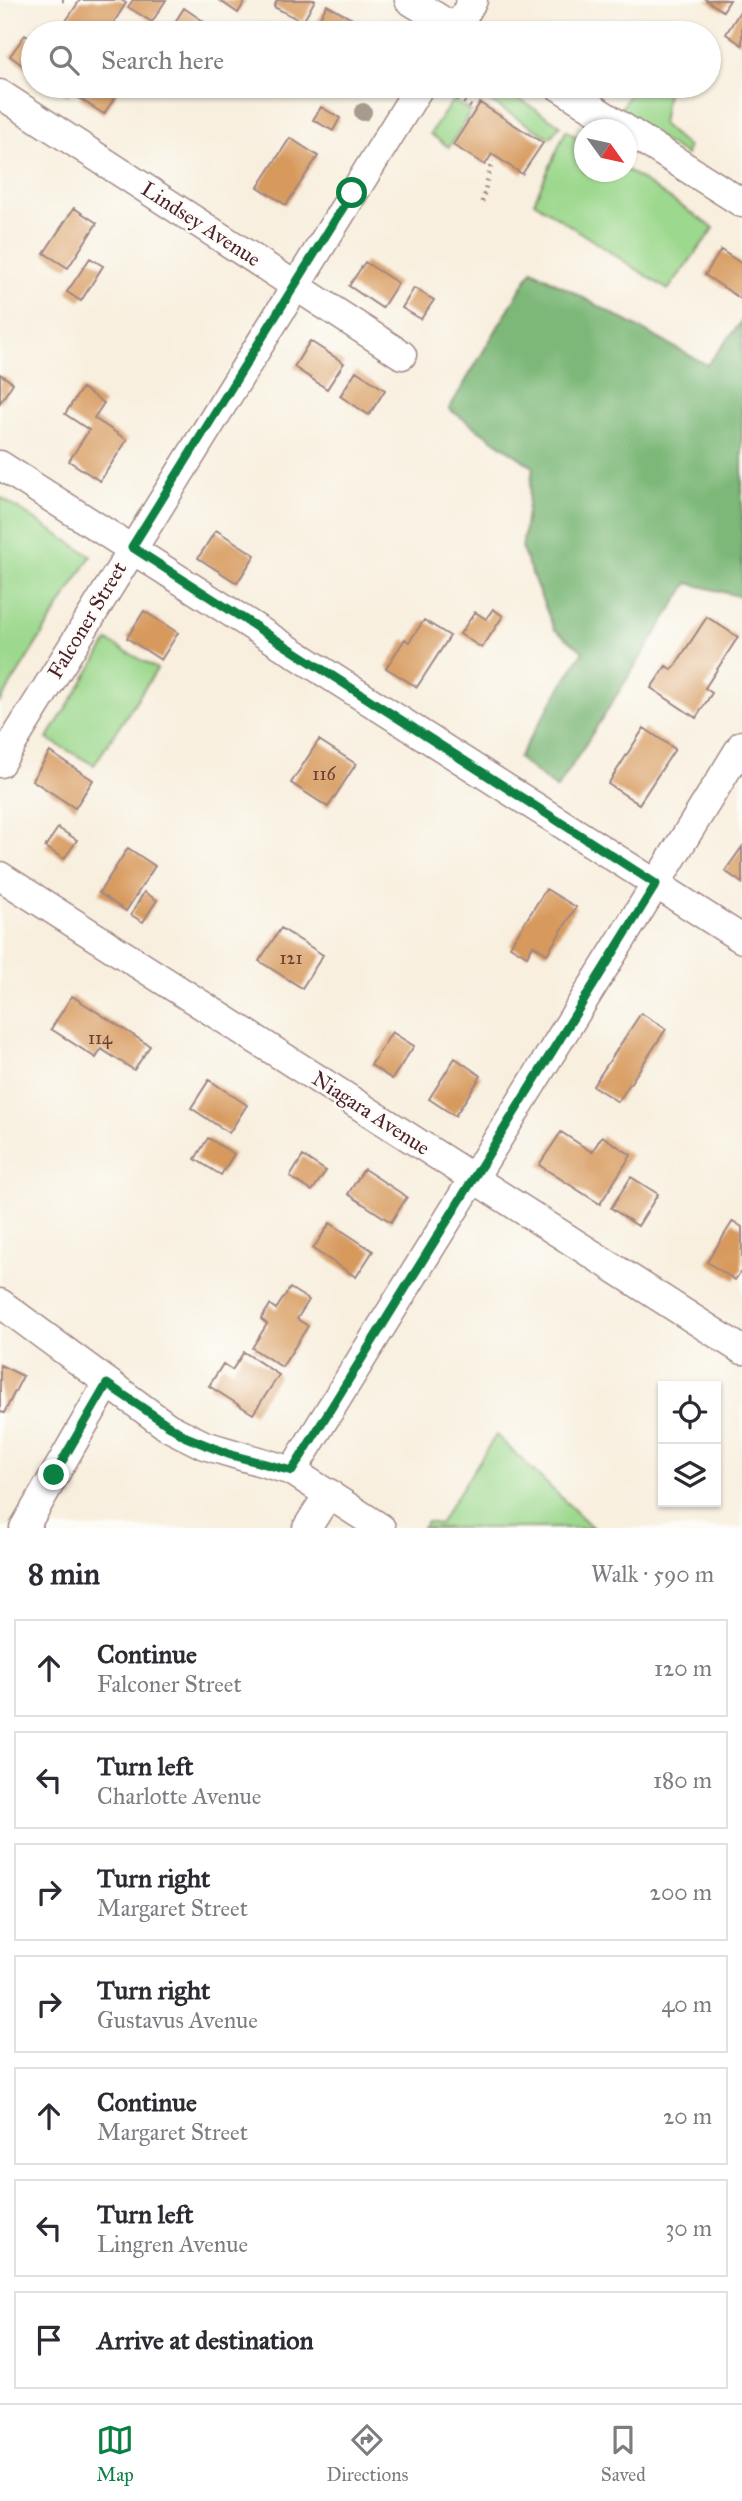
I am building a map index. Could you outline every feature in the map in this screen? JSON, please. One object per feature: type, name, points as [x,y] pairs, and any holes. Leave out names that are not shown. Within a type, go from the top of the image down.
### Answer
[{"type":"street","points":[[409,0],[457,21]]},
{"type":"street","name":"Lindsey Avenue","points":[[0,94],[402,355]]},
{"type":"street","name":"Falconer Street","points":[[0,763],[294,284],[412,98]]},
{"type":"street","points":[[577,98],[742,203]]},
{"type":"street","points":[[0,465],[742,939]]},
{"type":"street","points":[[292,1471],[742,745]]},
{"type":"street","name":"Niagara Avenue","points":[[0,876],[742,1350]]},
{"type":"street","points":[[0,1303],[156,1419],[204,1445],[292,1471],[381,1528]]},
{"type":"street","points":[[24,1528],[107,1384]]},
{"type":"street","points":[[307,1528],[329,1493]]},
{"type":"path","points":[[458,98],[474,109]]},
{"type":"path","points":[[482,202],[492,161]]},
{"type":"green space","points":[[484,98],[517,98],[560,125],[550,138]]},
{"type":"green space","points":[[627,98],[666,98],[662,124],[688,147],[686,155],[637,124],[637,119],[629,119],[619,113]]},
{"type":"green space","points":[[453,100],[471,111],[449,147],[430,134]]},
{"type":"green space","points":[[566,130],[574,135],[574,182],[637,182],[637,177],[714,228],[668,290],[534,202]]},
{"type":"green space","points":[[532,270],[707,365],[742,321],[742,597],[688,583],[557,789],[518,758],[583,651],[554,629],[522,549],[533,467],[449,409]]},
{"type":"green space","points":[[0,497],[91,556],[0,702]]},
{"type":"green space","points":[[108,641],[157,669],[94,765],[47,739]]},
{"type":"green space","points":[[496,1435],[593,1528],[422,1528],[427,1522],[439,1524]]},
{"type":"building","points":[[80,0],[121,0],[126,3],[115,21],[66,21]]},
{"type":"building","points":[[133,0],[166,0],[153,21],[128,7]]},
{"type":"building","points":[[219,0],[246,0],[238,13]]},
{"type":"building","points":[[277,0],[315,0],[304,21],[274,7]]},
{"type":"building","points":[[706,0],[730,0],[723,11]]},
{"type":"building","points":[[327,5],[354,20],[353,21],[318,21]]},
{"type":"building","points":[[184,8],[203,21],[176,21]]},
{"type":"building","points":[[742,8],[742,45],[726,34]]},
{"type":"building","points":[[21,41],[21,64],[10,56]]},
{"type":"building","points":[[79,98],[114,98],[104,114]]},
{"type":"building","points":[[480,103],[543,143],[522,174],[492,154],[485,165],[453,145]]},
{"type":"building","points":[[321,107],[340,118],[333,131],[313,120]]},
{"type":"building","points":[[290,138],[318,156],[286,205],[258,187]]},
{"type":"building","points":[[74,208],[97,223],[68,268],[44,253]]},
{"type":"building","points":[[721,250],[742,264],[741,299],[705,275]]},
{"type":"building","points":[[90,258],[103,266],[81,301],[67,292]]},
{"type":"building","points":[[365,262],[398,283],[382,308],[349,286]]},
{"type":"building","points":[[414,288],[434,300],[421,319],[402,308]]},
{"type":"building","points":[[310,341],[344,363],[327,389],[294,367]]},
{"type":"building","points":[[356,371],[385,390],[369,415],[340,396]]},
{"type":"building","points":[[0,374],[13,383],[0,403]]},
{"type":"building","points":[[82,388],[104,403],[94,418],[127,440],[100,481],[69,461],[89,430],[65,414]]},
{"type":"building","points":[[216,530],[255,555],[237,583],[198,558]]},
{"type":"building","points":[[493,609],[503,616],[482,648],[460,634],[475,612],[486,619]]},
{"type":"building","points":[[144,611],[178,633],[161,660],[127,638]]},
{"type":"building","points":[[707,617],[738,637],[705,688],[712,693],[696,718],[651,688],[666,666],[672,670]]},
{"type":"building","points":[[424,620],[450,636],[417,687],[386,668],[405,639],[409,642]]},
{"type":"building","points":[[644,728],[675,749],[639,804],[608,784]]},
{"type":"building","points":[[319,740],[356,764],[328,807],[291,783]]},
{"type":"building","points":[[50,752],[93,780],[75,808],[32,780]]},
{"type":"building","points":[[58,828],[77,840],[64,859],[45,847]]},
{"type":"building","points":[[742,847],[742,883],[725,871]]},
{"type":"building","points":[[128,848],[155,866],[126,911],[99,893]]},
{"type":"building","points":[[546,889],[576,907],[547,954],[533,945],[527,956],[510,946]]},
{"type":"building","points":[[144,892],[157,900],[143,922],[131,915]]},
{"type":"building","points":[[281,928],[323,955],[302,988],[259,961]]},
{"type":"building","points":[[72,996],[150,1046],[134,1070],[101,1049],[96,1058],[51,1029]]},
{"type":"building","points":[[641,1013],[666,1029],[618,1102],[593,1086]]},
{"type":"building","points":[[392,1032],[414,1046],[392,1079],[371,1065]]},
{"type":"building","points":[[455,1058],[481,1076],[455,1116],[429,1099]]},
{"type":"building","points":[[209,1080],[247,1105],[229,1133],[191,1108]]},
{"type":"building","points":[[561,1132],[592,1152],[602,1136],[631,1155],[600,1204],[539,1165]]},
{"type":"building","points":[[208,1138],[234,1154],[221,1175],[195,1159]]},
{"type":"building","points":[[303,1156],[326,1171],[312,1191],[290,1177]]},
{"type":"building","points":[[364,1169],[407,1197],[391,1222],[348,1194]]},
{"type":"building","points":[[631,1177],[658,1194],[638,1226],[611,1208]]},
{"type":"building","points":[[733,1221],[742,1227],[742,1270],[735,1280],[707,1262]]},
{"type":"building","points":[[330,1223],[373,1251],[356,1277],[313,1249]]},
{"type":"building","points":[[290,1288],[309,1300],[297,1319],[308,1326],[282,1367],[252,1348],[267,1324],[261,1319],[270,1305],[276,1309]]},
{"type":"building","points":[[244,1352],[279,1375],[253,1414],[209,1386],[223,1364],[232,1370]]},
{"type":"building","points":[[0,1365],[23,1376],[4,1413],[0,1412]]},
{"type":"route","points":[[54,1475],[107,1384],[186,1437],[231,1455],[292,1471],[495,1139],[656,884],[132,547],[352,193]]}]
